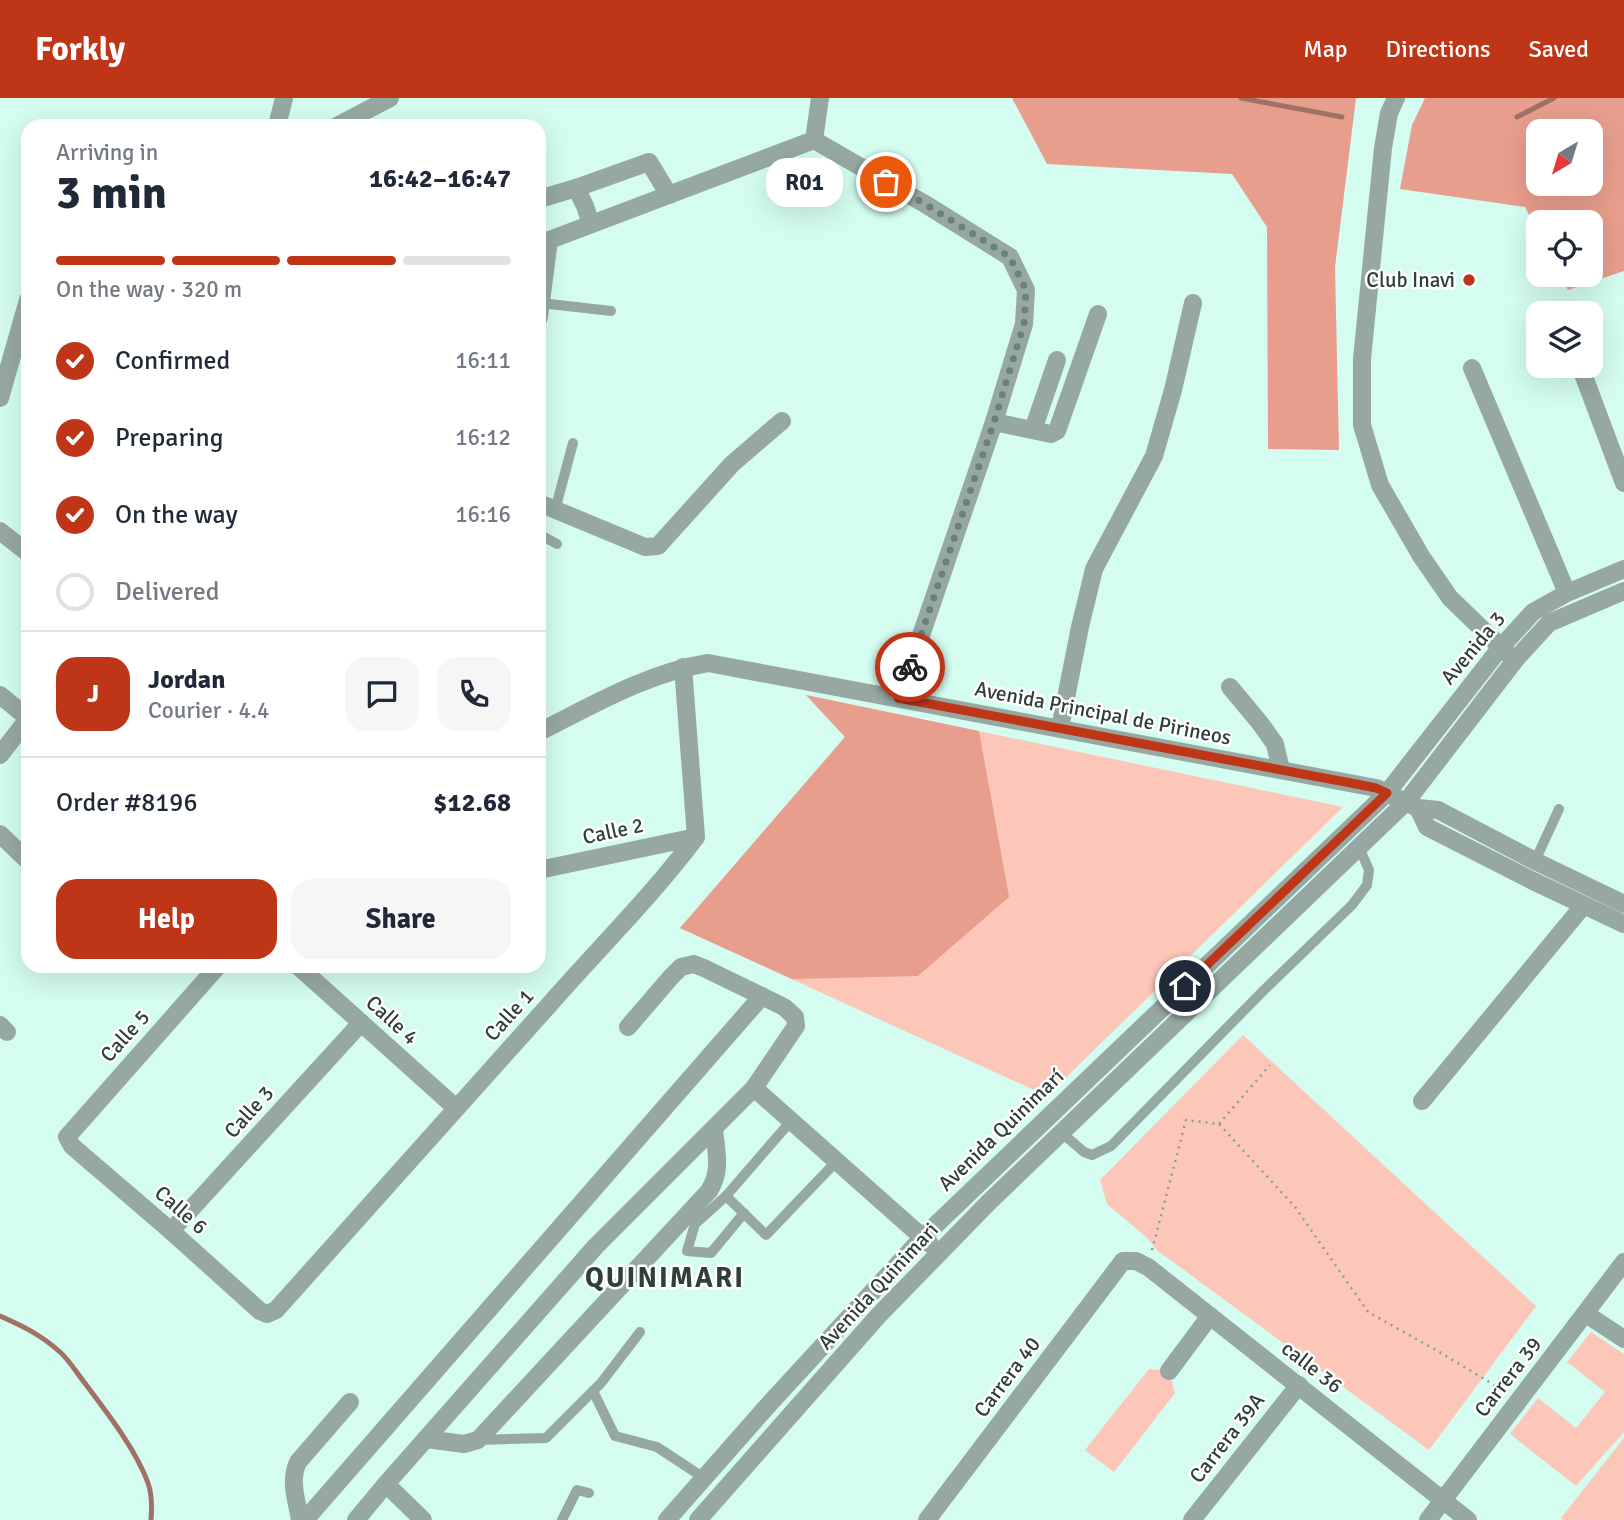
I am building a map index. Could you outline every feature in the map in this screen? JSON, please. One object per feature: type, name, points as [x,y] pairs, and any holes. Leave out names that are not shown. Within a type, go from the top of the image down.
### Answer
[{"type":"street","points":[[279,119],[284,98]]},
{"type":"street","points":[[350,119],[390,98]]},
{"type":"street","points":[[814,140],[820,98]]},
{"type":"street","points":[[1396,98],[1389,113],[1383,148],[1362,359],[1362,425],[1380,485],[1421,556],[1450,598],[1516,659]]},
{"type":"street","points":[[546,241],[814,140]]},
{"type":"street","points":[[814,140],[1010,257],[1026,290],[1024,324],[994,422],[898,698]]},
{"type":"street","points":[[546,197],[649,162],[668,195]]},
{"type":"street","points":[[576,188],[591,224]]},
{"type":"street","points":[[1060,728],[1094,569],[1154,456],[1173,390],[1192,303]]},
{"type":"street","points":[[994,422],[1051,434],[1057,431],[1098,314]]},
{"type":"street","points":[[0,398],[21,324]]},
{"type":"street","points":[[1033,430],[1056,360]]},
{"type":"street","points":[[1472,368],[1567,593]]},
{"type":"street","points":[[1585,378],[1624,483]]},
{"type":"street","points":[[547,507],[645,547],[658,546],[732,464],[782,421]]},
{"type":"street","points":[[0,531],[21,548]]},
{"type":"street","name":"Avenida 3","points":[[1387,793],[1501,647],[1533,612],[1567,593],[1624,569]]},
{"type":"street","name":"Avenida 3","points":[[1412,805],[1516,659],[1549,623],[1624,591]]},
{"type":"street","name":"Avenida Principal de Pirineos","points":[[546,728],[623,690],[683,667],[708,663],[1376,788],[1412,805],[1438,810],[1535,862],[1624,904]]},
{"type":"street","points":[[683,667],[696,837]]},
{"type":"street","points":[[1230,687],[1275,744],[1281,770]]},
{"type":"street","points":[[0,695],[21,712]]},
{"type":"street","points":[[0,755],[21,727]]},
{"type":"street","name":"Avenida Quinimarí","points":[[667,1520],[922,1238],[1387,793]]},
{"type":"street","name":"Avenida Principal de Pirineos","points":[[1412,805],[1427,827],[1624,925]]},
{"type":"street","name":"Avenida Quinimari","points":[[701,1519],[878,1316],[940,1252],[1359,847],[1412,805]]},
{"type":"street","points":[[0,835],[21,855]]},
{"type":"street","name":"Calle 2","points":[[546,869],[696,837]]},
{"type":"street","name":"Calle 1","points":[[267,1314],[276,1310],[574,976],[645,901],[696,837]]},
{"type":"street","points":[[1422,1101],[1583,906]]},
{"type":"street","points":[[356,1520],[596,1246],[754,1088],[796,1026],[795,1017],[784,1007],[694,964],[681,967],[628,1027]]},
{"type":"street","name":"Calle 5","points":[[67,1137],[212,973]]},
{"type":"street","name":"Calle 4","points":[[306,973],[456,1108]]},
{"type":"street","points":[[302,1520],[762,996]]},
{"type":"street","name":"Calle 3","points":[[171,1231],[361,1023]]},
{"type":"street","points":[[754,1088],[940,1252]]},
{"type":"street","points":[[426,1438],[464,1444],[478,1440],[709,1191],[718,1170],[714,1129]]},
{"type":"street","name":"Calle 6","points":[[67,1137],[72,1146],[260,1311],[267,1314]]},
{"type":"street","name":"calle 36","points":[[1123,1261],[1136,1261],[1148,1267],[1468,1520]]},
{"type":"street","name":"Carrera 40","points":[[927,1520],[1123,1261]]},
{"type":"street","name":"Carrera 39","points":[[1428,1520],[1624,1262]]},
{"type":"street","points":[[1586,1314],[1624,1339]]},
{"type":"street","points":[[1169,1371],[1210,1316]]},
{"type":"street","name":"Carrera 39A","points":[[1192,1520],[1298,1385]]},
{"type":"street","points":[[302,1520],[293,1480],[295,1468],[350,1402]]},
{"type":"street","points":[[386,1484],[423,1520]]},
{"type":"street","points":[[683,1503],[701,1519]]},
{"type":"lane","points":[[546,310],[611,311]]},
{"type":"lane","points":[[547,507],[573,443]]},
{"type":"lane","points":[[546,538],[557,544]]},
{"type":"lane","points":[[1535,862],[1559,809]]},
{"type":"lane","points":[[1062,1133],[1084,1152],[1092,1155],[1111,1146],[1264,990],[1352,905],[1367,885],[1369,870],[1359,847]]},
{"type":"lane","points":[[744,1213],[711,1253],[687,1251],[695,1224],[726,1196],[790,1121]]},
{"type":"lane","points":[[726,1196],[766,1235],[832,1165]]},
{"type":"lane","points":[[478,1440],[546,1438],[601,1383],[640,1332]]},
{"type":"lane","points":[[593,1391],[615,1436],[657,1447],[704,1478]]},
{"type":"lane","points":[[562,1520],[577,1490],[589,1493]]},
{"type":"path","points":[[1219,1124],[1270,1065]]},
{"type":"path","points":[[1148,1267],[1186,1120],[1219,1124],[1295,1208],[1368,1312],[1518,1400]]},
{"type":"shaded area","points":[[1012,98],[1356,98],[1335,267],[1339,450],[1268,449],[1267,227],[1232,174],[1047,164]]},
{"type":"shaded area","points":[[1425,98],[1624,98],[1624,271],[1603,278],[1603,210],[1527,210],[1525,207],[1400,189],[1412,125]]},
{"type":"shaded area","points":[[806,695],[1343,807],[1047,1096],[680,928],[845,737]]},
{"type":"shaded area","points":[[806,695],[979,731],[1009,897],[918,976],[792,979],[680,928],[845,737]]},
{"type":"shaded area","points":[[1243,1035],[1536,1306],[1429,1450],[1158,1251],[1145,1236],[1107,1204],[1100,1180]]},
{"type":"shaded area","points":[[1591,1332],[1624,1354],[1624,1432],[1576,1486],[1510,1434],[1538,1398],[1576,1428],[1605,1392],[1567,1362]]},
{"type":"shaded area","points":[[1149,1369],[1169,1371],[1175,1393],[1114,1472],[1085,1450]]},
{"type":"shaded area","points":[[1624,1438],[1624,1520],[1561,1518]]},
{"type":"waterway","points":[[1241,98],[1342,117]]},
{"type":"waterway","points":[[1517,117],[1554,98]]},
{"type":"waterway","points":[[0,1316],[32,1331],[60,1352],[101,1405],[143,1470],[150,1492],[151,1520]]},
{"type":"way so far","points":[[886,182],[1010,257],[1026,290],[1024,324],[994,422],[910,667]]},
{"type":"place","name":"R01","points":[[886,182]]},
{"type":"place","name":"Club Inavi","points":[[1469,280]]},
{"type":"district","name":"QUINIMARI","points":[[665,1277]]},
{"type":"route","points":[[910,667],[898,698],[1351,783],[1387,793],[1185,986]]}]
